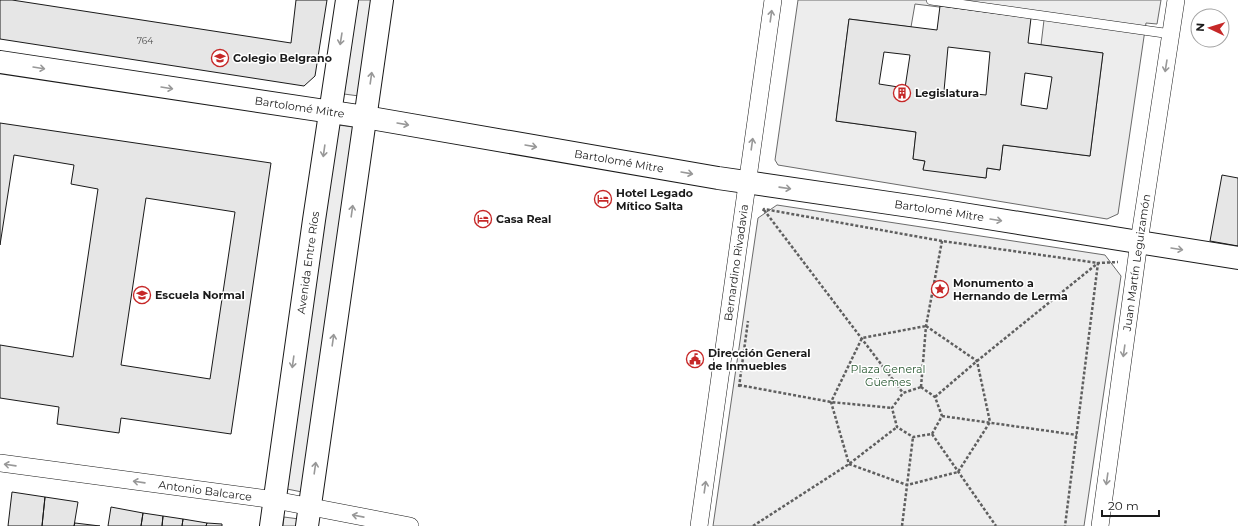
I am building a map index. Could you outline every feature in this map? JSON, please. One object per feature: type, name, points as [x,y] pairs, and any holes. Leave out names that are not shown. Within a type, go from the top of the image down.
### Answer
[{"type":"street","name":"Avenida Entre Ríos","points":[[271,526],[347,0]]},
{"type":"street","points":[[308,516],[382,0]]},
{"type":"street","name":"Bernardino Rivadavia","points":[[700,526],[755,184],[773,0]]},
{"type":"street","name":"Juan Martín Leguizamón","points":[[1100,526],[1138,251],[1176,0]]},
{"type":"street","name":"Bartolomé Mitre","points":[[0,62],[365,117],[1138,251],[1238,258]]},
{"type":"street","name":"Antonio Balcarce","points":[[0,463],[275,500],[308,516],[410,526]]},
{"type":"lane","points":[[931,0],[1171,34]]},
{"type":"path","points":[[755,184],[764,209],[903,393]]},
{"type":"path","points":[[763,217],[764,209]]},
{"type":"path","points":[[764,209],[942,241],[1098,264]]},
{"type":"path","points":[[921,387],[926,326],[942,241]]},
{"type":"path","points":[[935,397],[977,361],[1098,264],[1138,251]]},
{"type":"path","points":[[1065,526],[1098,264]]},
{"type":"path","points":[[738,392],[749,316]]},
{"type":"path","points":[[848,464],[907,485],[958,472],[990,422],[977,361],[926,326],[862,338]]},
{"type":"path","points":[[848,464],[831,402],[862,338]]},
{"type":"path","points":[[739,385],[831,402],[892,408]]},
{"type":"path","points":[[892,408],[903,393],[921,387]]},
{"type":"path","points":[[921,387],[935,397],[942,416],[932,434]]},
{"type":"path","points":[[892,408],[897,427],[913,437],[932,434]]},
{"type":"path","points":[[942,416],[1077,435]]},
{"type":"path","points":[[753,526],[848,464],[897,427]]},
{"type":"path","points":[[932,434],[996,526]]},
{"type":"path","points":[[902,526],[913,437]]},
{"type":"shaded area","points":[[358,0],[373,0],[359,96],[344,94]]},
{"type":"shaded area","points":[[798,0],[1161,0],[1157,24],[1146,23],[1118,214],[1107,219],[778,165],[775,160]],"holes":[[[915,4],[1044,20],[1041,45],[1103,53],[1090,156],[1003,145],[1000,170],[987,168],[986,178],[923,169],[925,161],[913,159],[916,132],[836,121],[849,19],[911,27]]]},
{"type":"shaded area","points":[[338,125],[353,127],[302,492],[287,489]]},
{"type":"shaded area","name":"Plaza General Güemes","points":[[777,205],[1105,255],[1121,276],[1084,526],[713,526],[758,218]]},
{"type":"shaded area","points":[[284,517],[299,519],[298,526],[283,526]]},
{"type":"building","name":"Colegio Belgrano","points":[[0,0],[12,0],[291,43],[296,0],[327,0],[315,76],[304,86],[0,39]]},
{"type":"building","name":"Legislatura","points":[[940,6],[1031,18],[1028,43],[1103,53],[1090,156],[1003,145],[1000,170],[987,168],[986,178],[923,170],[925,161],[913,159],[916,132],[836,121],[849,19],[937,30]],"holes":[[[948,47],[990,52],[986,95],[944,91]],[[884,52],[910,55],[905,88],[879,84]],[[1025,73],[1052,77],[1047,109],[1021,105]]]},
{"type":"building","points":[[0,123],[271,163],[231,434],[121,418],[119,433],[57,424],[59,407],[0,398],[0,345],[73,357],[98,189],[71,184],[74,165],[14,155],[0,245]],"holes":[[[146,198],[235,212],[210,379],[121,365]]]},
{"type":"building","points":[[1222,175],[1238,178],[1238,246],[1210,241]]},
{"type":"building","points":[[12,492],[45,497],[42,526],[8,526]]},
{"type":"building","points":[[45,497],[78,502],[74,526],[42,526]]},
{"type":"building","points":[[111,507],[143,513],[141,526],[108,526]]},
{"type":"building","points":[[143,513],[163,516],[162,526],[141,526]]},
{"type":"building","points":[[163,516],[183,519],[182,526],[162,526]]},
{"type":"building","points":[[183,519],[207,523],[206,526],[182,526]]},
{"type":"building","points":[[75,523],[100,526],[74,526]]},
{"type":"building","points":[[207,523],[222,524],[222,526],[206,526]]},
{"type":"place","name":"Colegio Belgrano","points":[[220,58]]},
{"type":"place","name":"Legislatura","points":[[902,93]]},
{"type":"place","name":"Hotel Legado Mítico Salta","points":[[603,199]]},
{"type":"place","name":"Casa Real","points":[[483,219]]},
{"type":"place","name":"Monumento a Hernando de Lerma","points":[[940,289]]},
{"type":"place","name":"Escuela Normal","points":[[142,295]]},
{"type":"place","name":"Dirección General de Inmuebles","points":[[695,359]]}]
